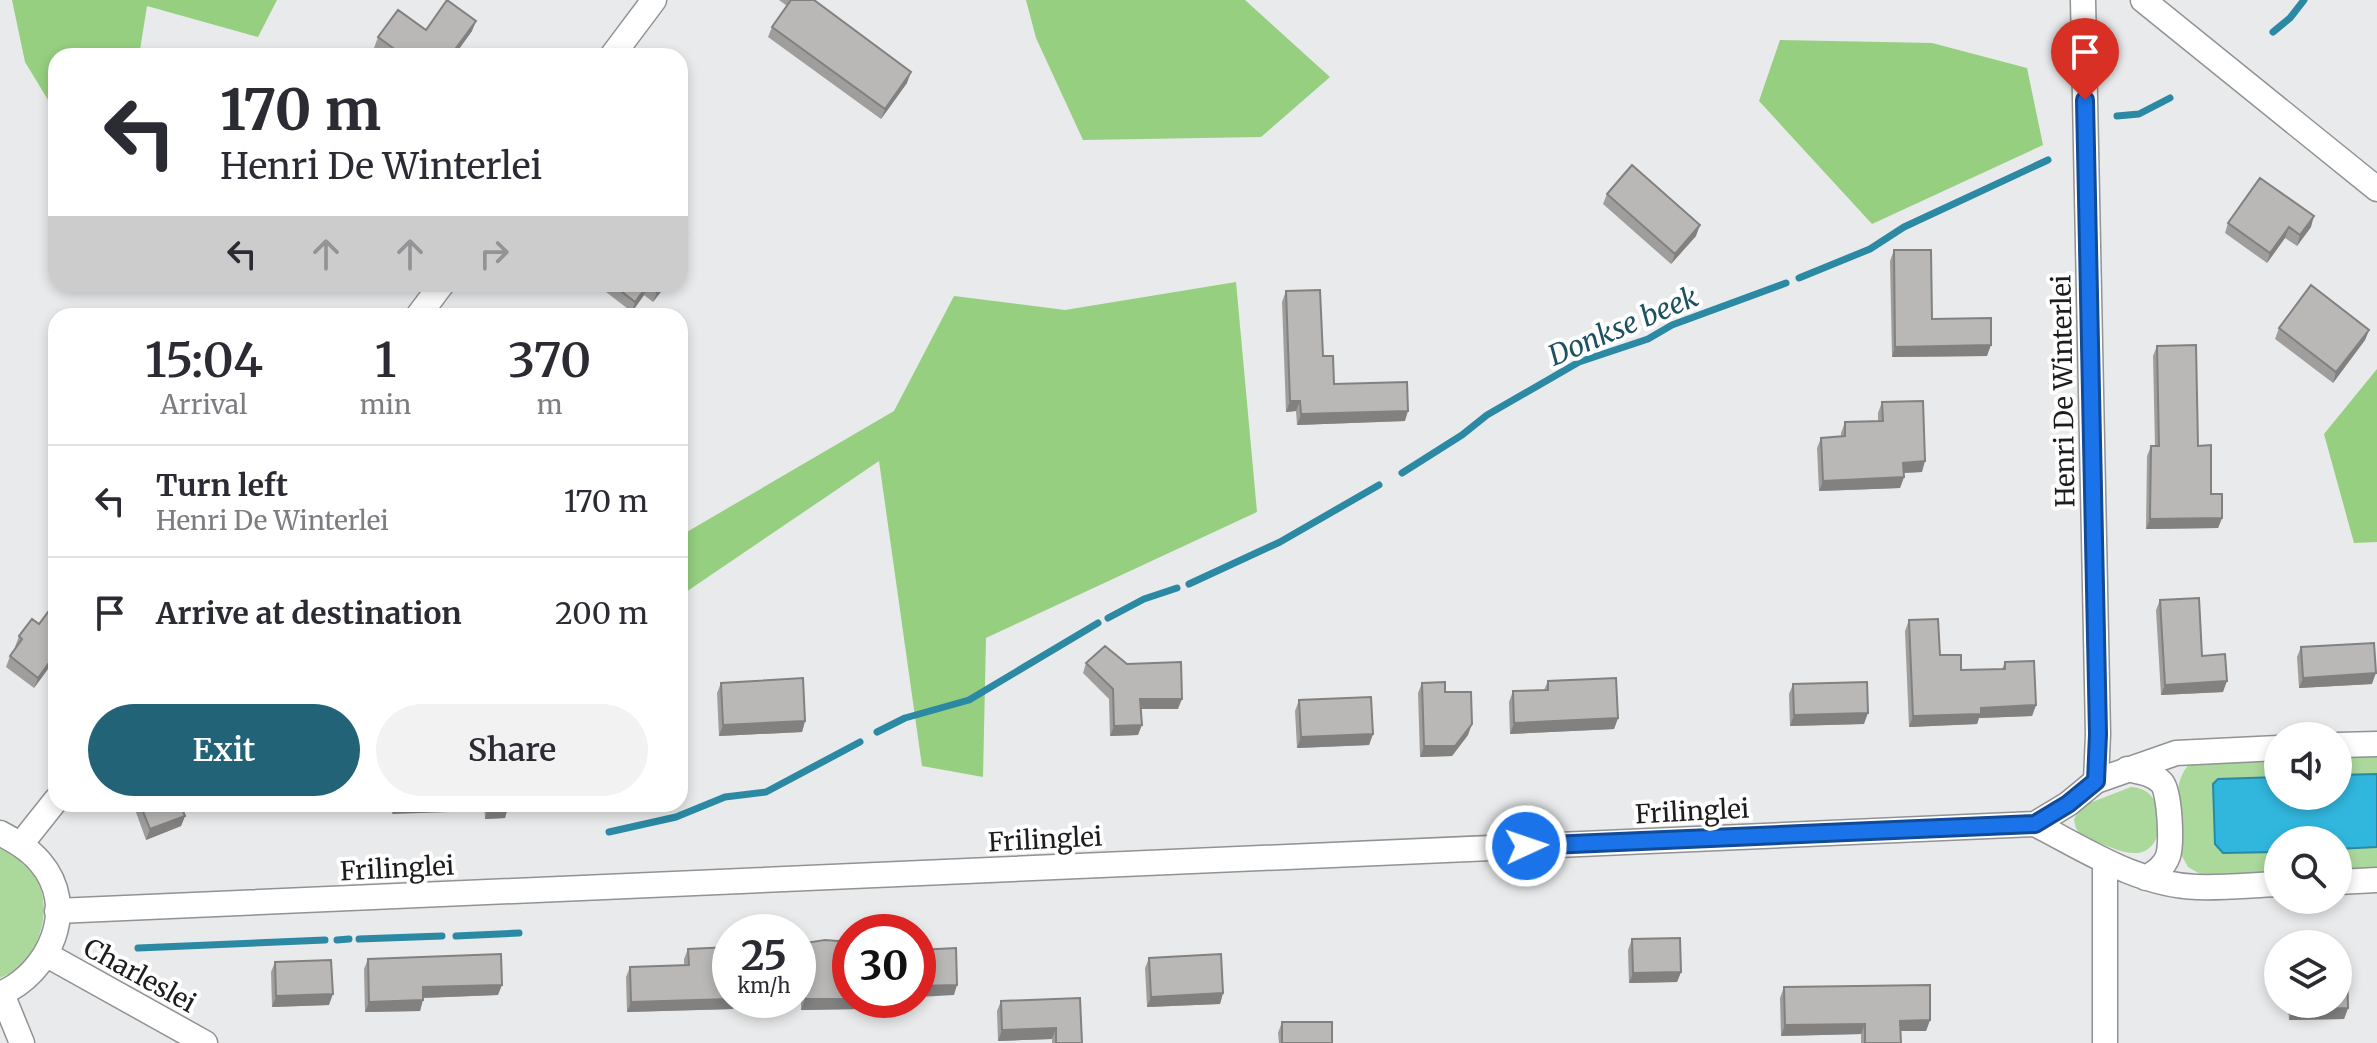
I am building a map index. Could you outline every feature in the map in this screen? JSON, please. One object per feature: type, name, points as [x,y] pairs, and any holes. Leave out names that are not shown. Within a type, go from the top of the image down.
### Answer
[{"type":"street","points":[[618,48],[654,0]]},
{"type":"street","name":"Henri De Winterlei","points":[[2083,0],[2098,718],[2096,781]]},
{"type":"street","points":[[2143,0],[2377,189]]},
{"type":"street","points":[[2352,745],[2377,744]]},
{"type":"street","name":"Frilinglei","points":[[57,911],[2035,824],[2068,804],[2096,781],[2127,769],[2176,753],[2264,749]]},
{"type":"street","points":[[2127,769],[2150,774],[2160,780],[2167,790],[2170,844],[2167,858],[2160,869],[2146,878]]},
{"type":"street","points":[[22,1043],[1,994],[28,978],[47,955],[55,934],[57,911],[53,886],[41,863],[11,838],[48,807]]},
{"type":"street","points":[[2035,824],[2105,861],[2146,878],[2196,887],[2264,885]]},
{"type":"street","points":[[2105,861],[2105,1043]]},
{"type":"street","points":[[2352,881],[2377,880]]},
{"type":"street","name":"Charleslei","points":[[47,955],[205,1043]]},
{"type":"green space","points":[[12,0],[277,0],[258,37],[147,6],[140,48],[48,48],[48,100],[25,62]]},
{"type":"green space","points":[[1026,0],[1245,0],[1330,77],[1261,137],[1083,140],[1036,38]]},
{"type":"green space","points":[[1780,40],[1932,43],[2027,68],[2043,145],[1872,224],[1759,101]]},
{"type":"green space","points":[[1236,282],[1257,512],[986,638],[983,777],[922,766],[879,461],[688,591],[688,531],[894,411],[954,296],[1065,310]]},
{"type":"green space","points":[[2377,369],[2377,542],[2354,543],[2324,434]]},
{"type":"green space","points":[[2377,751],[2377,868],[2352,869],[2352,826],[2264,826],[2264,873],[2202,875],[2188,867],[2181,854],[2177,805],[2180,780],[2192,762],[2264,756],[2264,810],[2352,810],[2352,752]]},
{"type":"green space","points":[[2131,787],[2144,790],[2158,808],[2159,832],[2147,850],[2137,853],[2122,851],[2089,840],[2079,833],[2074,819],[2082,806]]},
{"type":"green space","points":[[0,847],[23,864],[37,881],[44,913],[42,927],[31,953],[12,972],[0,978]]},
{"type":"water","points":[[2377,774],[2377,847],[2352,848],[2352,826],[2264,826],[2264,852],[2223,853],[2215,844],[2213,784],[2218,779],[2264,777],[2264,810],[2352,810],[2352,775]]},
{"type":"building","points":[[447,0],[476,21],[456,48],[393,48],[378,37],[398,10],[426,30]]},
{"type":"building","points":[[791,0],[814,0],[911,72],[885,109],[772,27]]},
{"type":"building","points":[[1632,165],[1700,225],[1675,254],[1607,194]]},
{"type":"building","points":[[2260,178],[2314,216],[2300,235],[2289,227],[2270,253],[2228,223]]},
{"type":"building","points":[[1894,250],[1931,250],[1932,319],[1991,318],[1991,345],[1895,347]]},
{"type":"building","points":[[2311,285],[2369,330],[2336,372],[2279,328]]},
{"type":"building","points":[[1320,290],[1323,356],[1333,356],[1334,384],[1407,382],[1408,411],[1301,414],[1300,401],[1290,401],[1286,291]]},
{"type":"building","points":[[622,292],[643,292],[635,302]]},
{"type":"building","points":[[2196,345],[2198,446],[2211,445],[2211,494],[2222,494],[2222,518],[2150,519],[2151,446],[2159,446],[2157,346]]},
{"type":"building","points":[[1923,401],[1925,461],[1903,463],[1904,477],[1823,481],[1821,438],[1845,436],[1845,422],[1883,421],[1882,402]]},
{"type":"building","points":[[2199,598],[2202,656],[2225,654],[2227,681],[2165,685],[2160,600]]},
{"type":"building","points":[[48,612],[48,664],[38,678],[10,656],[22,639],[19,636],[32,619],[39,624]]},
{"type":"building","points":[[1938,619],[1940,655],[1961,655],[1961,670],[2005,669],[2005,662],[2034,661],[2036,705],[1981,708],[1981,714],[1913,716],[1909,620]]},
{"type":"building","points":[[2374,643],[2376,673],[2303,678],[2301,647]]},
{"type":"building","points":[[1105,646],[1127,664],[1181,662],[1182,699],[1140,699],[1142,725],[1114,726],[1113,689],[1086,663]]},
{"type":"building","points":[[803,678],[805,721],[723,725],[721,683]]},
{"type":"building","points":[[1616,678],[1618,718],[1514,723],[1513,691],[1548,690],[1548,681]]},
{"type":"building","points":[[1445,682],[1445,692],[1471,692],[1472,724],[1455,746],[1424,746],[1422,683]]},
{"type":"building","points":[[1867,682],[1868,713],[1794,715],[1793,684]]},
{"type":"building","points":[[1371,697],[1373,734],[1301,737],[1299,700]]},
{"type":"building","points":[[143,812],[183,812],[185,816],[150,829]]},
{"type":"building","points":[[1680,938],[1681,972],[1633,973],[1632,939]]},
{"type":"building","points":[[816,941],[832,941],[832,999],[816,999]]},
{"type":"building","points":[[712,948],[712,1000],[631,1002],[630,967],[689,965],[688,949]]},
{"type":"building","points":[[956,948],[957,985],[936,986],[936,949]]},
{"type":"building","points":[[501,954],[502,985],[423,987],[423,1000],[369,1002],[368,959]]},
{"type":"building","points":[[1221,954],[1223,993],[1151,997],[1149,958]]},
{"type":"building","points":[[331,960],[333,994],[276,996],[275,962]]},
{"type":"building","points":[[1930,985],[1930,1020],[1900,1021],[1901,1043],[1865,1043],[1865,1024],[1785,1025],[1784,987]]},
{"type":"building","points":[[1080,998],[1082,1043],[1056,1043],[1056,1028],[1002,1030],[1001,1001]]},
{"type":"building","points":[[1282,1022],[1332,1022],[1332,1043],[1282,1043]]},
{"type":"waterway","name":"Donkse beek","points":[[2273,32],[2290,18],[2304,0]]},
{"type":"waterway","name":"Donkse beek","points":[[2117,116],[2139,114],[2170,98]]},
{"type":"waterway","name":"Donkse beek","points":[[1799,278],[1870,249],[1904,227],[2048,160]]},
{"type":"waterway","name":"Donkse beek","points":[[1402,473],[1462,435],[1487,415],[1579,362],[1648,339],[1672,325],[1786,283]]},
{"type":"waterway","name":"Donkse beek","points":[[1189,584],[1280,542],[1379,485]]},
{"type":"waterway","name":"Donkse beek","points":[[1108,618],[1144,599],[1177,588]]},
{"type":"waterway","name":"Donkse beek","points":[[877,732],[905,718],[969,700],[1098,623]]},
{"type":"waterway","name":"Donkse beek","points":[[609,832],[676,817],[725,797],[766,792],[860,742]]},
{"type":"waterway","name":"Donkse beek","points":[[456,936],[519,933]]},
{"type":"waterway","name":"Donkse beek","points":[[359,939],[442,936]]},
{"type":"waterway","name":"Donkse beek","points":[[337,940],[349,939]]},
{"type":"waterway","name":"Donkse beek","points":[[138,948],[325,940]]},
{"type":"route","points":[[1526,846],[2035,824],[2068,804],[2096,781],[2098,734],[2085,100]]}]
